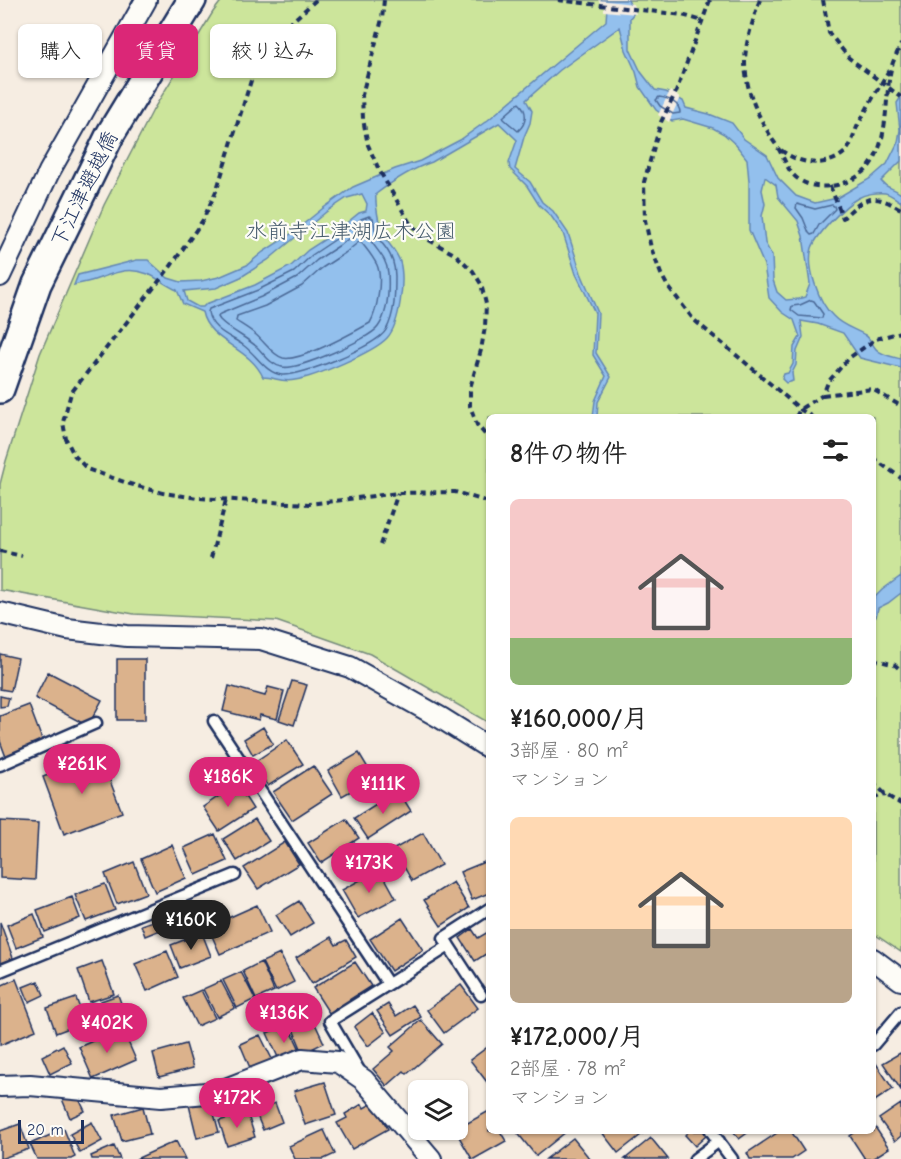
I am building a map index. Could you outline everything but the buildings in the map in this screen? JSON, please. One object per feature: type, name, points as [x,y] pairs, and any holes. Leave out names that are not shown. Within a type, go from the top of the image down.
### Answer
[{"type":"street","points":[[0,276],[49,172],[146,0]]},
{"type":"street","name":"下江津避越僑","points":[[0,389],[37,285],[111,133],[192,0]]},
{"type":"street","points":[[0,613],[67,628],[127,636],[261,639],[350,667],[486,746]]},
{"type":"street","points":[[876,961],[901,980]]},
{"type":"street","points":[[0,1086],[30,1085],[161,1098],[218,1092],[302,1059],[338,1062],[364,1080],[431,1159]]},
{"type":"lane","points":[[214,721],[388,984]]},
{"type":"lane","points":[[0,765],[96,723]]},
{"type":"lane","points":[[0,971],[235,875]]},
{"type":"lane","points":[[481,995],[444,938],[486,911]]},
{"type":"lane","points":[[364,1080],[330,1021],[449,946]]},
{"type":"lane","points":[[876,1041],[901,1012]]},
{"type":"lane","points":[[713,1134],[732,1159]]},
{"type":"lane","points":[[695,1159],[719,1141]]},
{"type":"path","points":[[316,0],[276,36],[254,71],[217,189],[203,220],[171,266],[71,393],[63,422],[66,439],[74,454],[87,469],[163,493],[226,500],[309,504],[398,493],[454,492],[486,501]]},
{"type":"path","points":[[384,0],[376,46],[362,95],[363,119],[368,145],[379,170],[411,225],[429,240],[456,255],[481,284],[486,304],[485,327],[470,388],[470,406],[477,425],[486,436]]},
{"type":"path","points":[[558,0],[682,15],[703,21]]},
{"type":"path","points":[[710,0],[676,92],[661,122],[644,183],[645,220],[651,248],[661,274],[674,296],[694,320],[808,414]]},
{"type":"path","points":[[760,0],[745,53],[746,74],[753,104],[789,170],[798,179],[813,185],[830,186],[850,181],[866,169],[876,153],[884,127],[891,67]]},
{"type":"path","points":[[823,0],[829,33],[849,58],[901,97]]},
{"type":"path","points":[[778,148],[807,163],[819,163],[843,154],[850,146],[856,129],[891,67],[901,44]]},
{"type":"path","points":[[830,186],[843,218],[864,200],[878,199],[901,209]]},
{"type":"path","points":[[823,395],[828,382],[849,358],[876,339],[901,332]]},
{"type":"path","points":[[798,414],[800,409],[823,395],[873,389],[901,406]]},
{"type":"path","points":[[876,461],[901,478]]},
{"type":"path","points":[[380,545],[398,493]]},
{"type":"path","points":[[211,558],[226,500]]},
{"type":"path","points":[[0,551],[22,556]]},
{"type":"path","points":[[876,660],[895,665],[901,670]]},
{"type":"path","points":[[876,785],[886,795],[901,804]]},
{"type":"path","points":[[876,797],[886,795]]},
{"type":"green space","name":"水前寺江津湖広木公園","points":[[222,0],[901,0],[901,952],[876,935],[876,414],[486,414],[486,721],[370,654],[276,621],[134,614],[0,590],[0,484],[40,354],[104,205],[153,110],[173,78],[198,78],[198,36]]},
{"type":"water","points":[[601,0],[628,0],[634,13],[630,18],[630,49],[641,72],[655,90],[666,92],[683,101],[686,108],[732,123],[744,139],[767,155],[778,178],[796,196],[815,203],[837,198],[871,178],[887,164],[898,142],[900,130],[897,103],[901,97],[901,161],[881,181],[901,194],[901,202],[885,193],[864,195],[858,198],[832,220],[815,242],[812,248],[811,265],[819,294],[833,316],[867,336],[878,351],[901,359],[901,368],[860,358],[843,333],[801,321],[803,337],[792,373],[793,381],[786,383],[782,379],[793,364],[794,347],[800,337],[794,320],[782,312],[769,298],[764,265],[749,230],[747,159],[724,134],[713,128],[683,119],[672,121],[656,110],[640,87],[620,27],[560,70],[526,100],[532,111],[515,169],[530,182],[542,202],[553,211],[568,233],[581,273],[598,313],[596,353],[611,377],[598,402],[597,414],[593,414],[595,401],[606,376],[593,355],[595,313],[576,274],[563,233],[551,216],[539,205],[527,186],[510,169],[509,163],[517,140],[499,123],[432,162],[402,176],[376,194],[382,231],[400,262],[402,290],[398,313],[387,338],[380,344],[329,369],[290,381],[263,377],[249,358],[212,331],[202,312],[183,304],[177,290],[148,274],[122,271],[74,285],[78,275],[137,260],[148,260],[168,278],[181,282],[219,277],[247,265],[353,187],[420,161],[460,140],[488,120],[606,21],[607,7]],"holes":[[[765,177],[776,185],[778,197],[798,221],[803,236],[810,284],[805,297],[798,299],[786,300],[777,292],[773,280],[772,256],[765,243],[762,216],[765,204],[762,190]],[[362,194],[367,204],[366,211],[359,213],[308,250],[291,266],[255,285],[203,307],[187,301],[184,291],[216,288],[241,277],[268,260],[326,212],[347,198]]]},
{"type":"water","points":[[901,576],[901,593],[878,608],[876,617],[876,596]]},
{"type":"pier","points":[[598,0],[633,4],[636,14],[604,11]]},
{"type":"pier","points":[[670,91],[680,97],[669,122],[658,115]]}]
